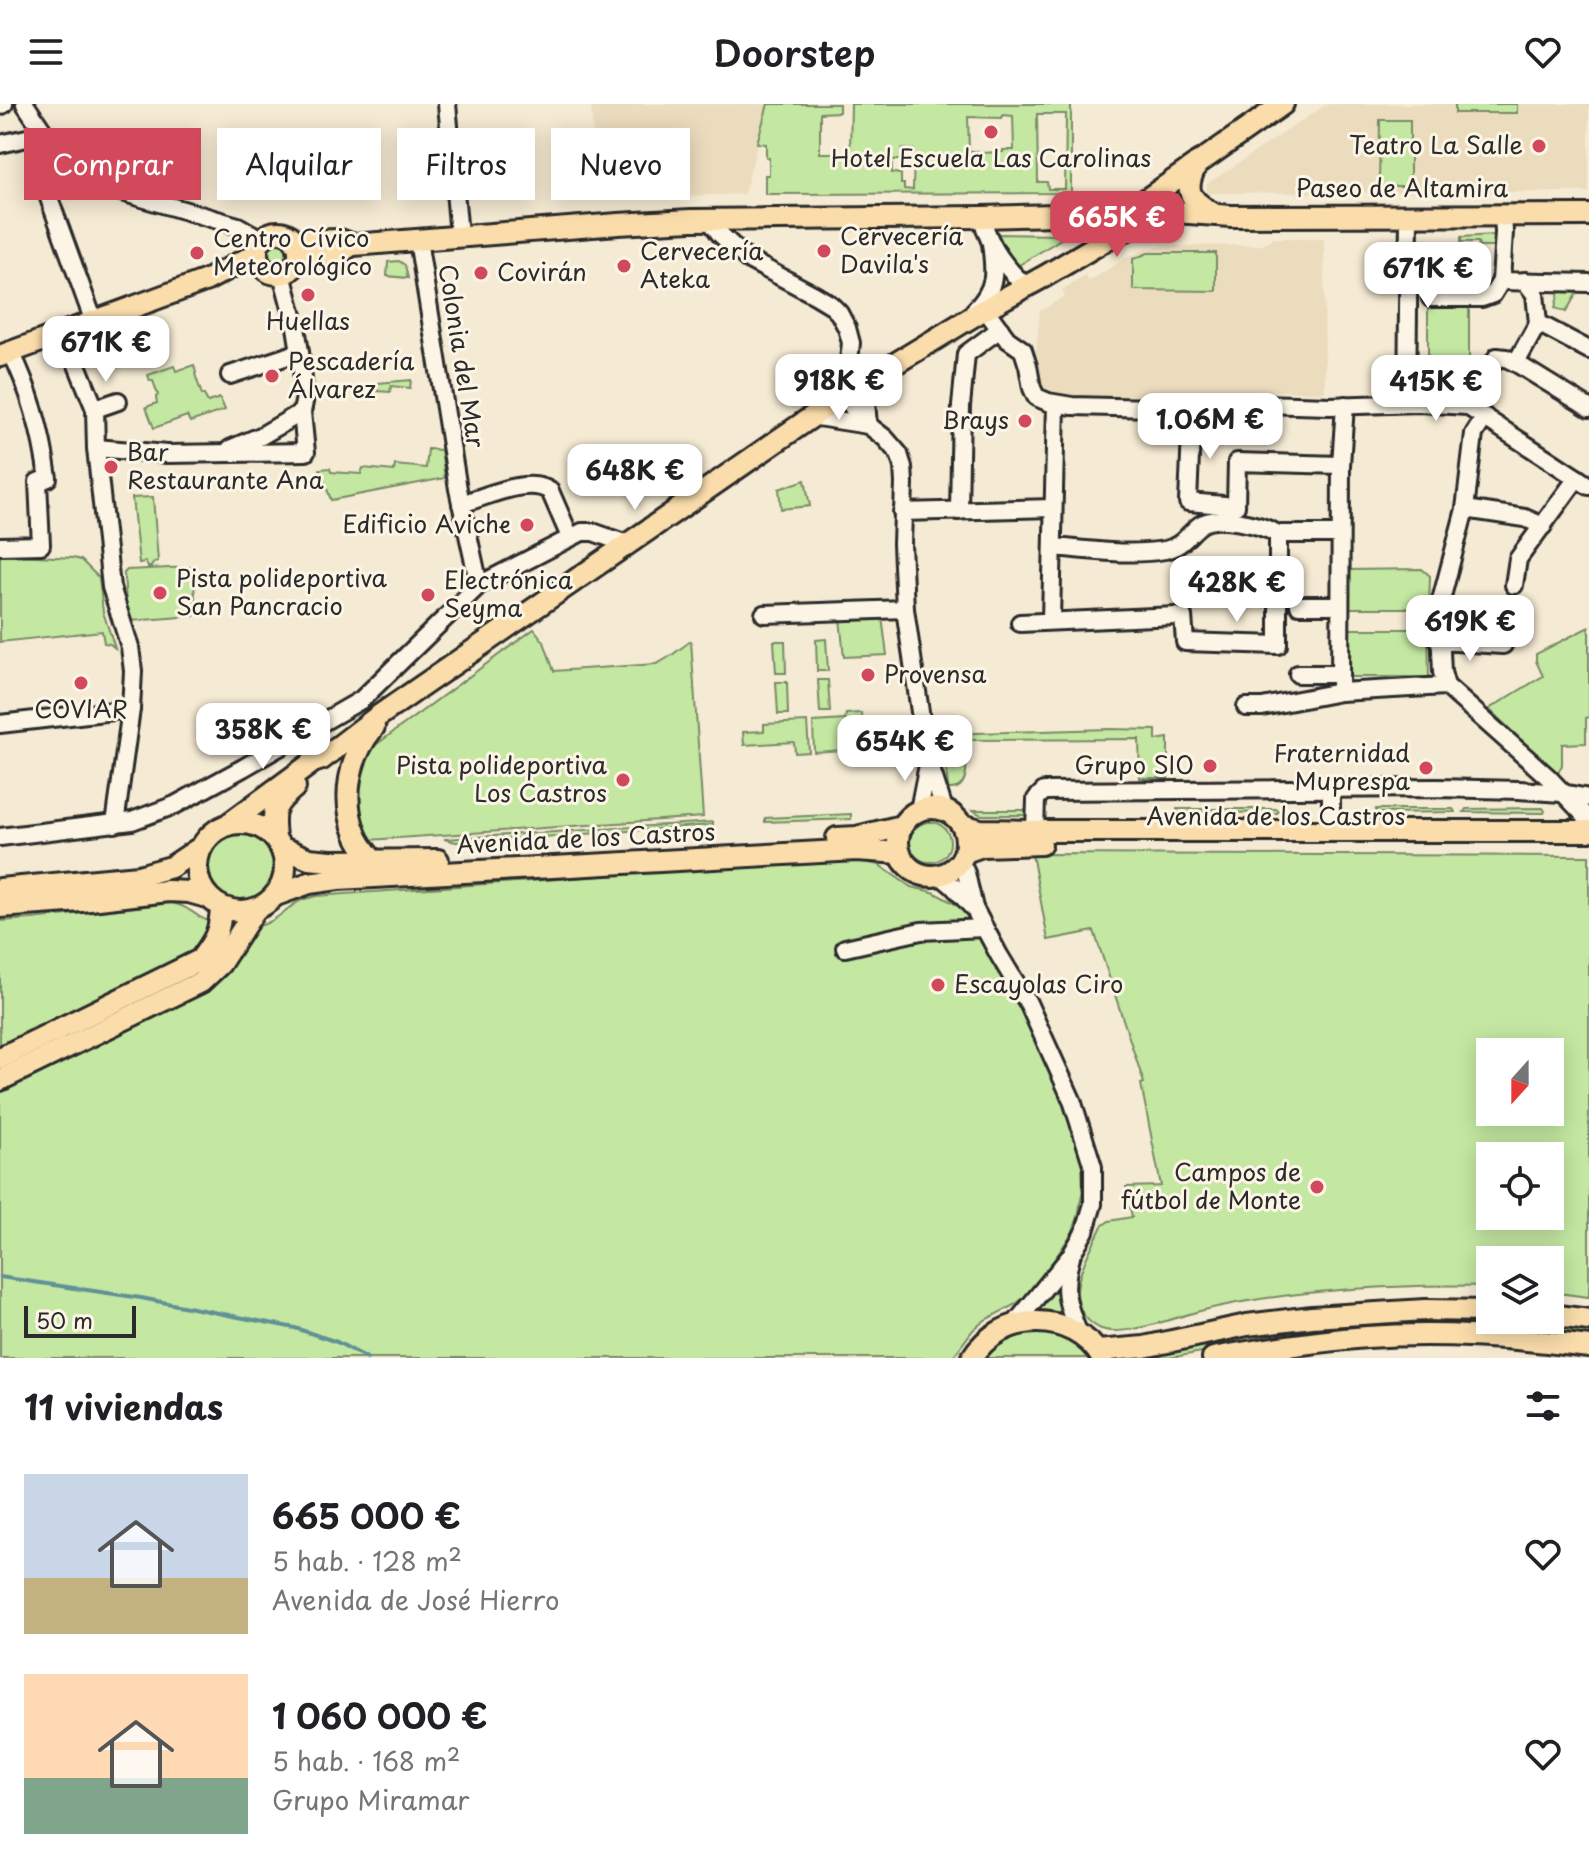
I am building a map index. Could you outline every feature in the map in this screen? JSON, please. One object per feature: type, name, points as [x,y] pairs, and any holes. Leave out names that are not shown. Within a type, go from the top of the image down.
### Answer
[{"type":"main road","points":[[1035,281],[1283,104]]},
{"type":"main road","points":[[1198,162],[1190,179],[1189,190],[1196,204],[1216,215]]},
{"type":"main road","points":[[1166,185],[1158,201],[1160,206],[1175,212]]},
{"type":"main road","name":"Paseo de Altamira","points":[[266,260],[269,234],[278,232],[288,234],[297,250],[340,240],[353,245],[459,235],[710,220],[1175,212],[1216,215],[1589,215]]},
{"type":"main road","points":[[0,889],[139,876],[171,867],[201,847],[212,833],[811,416],[985,309],[1116,234],[1175,212]]},
{"type":"main road","points":[[5,354],[266,260],[292,269],[297,250]]},
{"type":"main road","points":[[374,862],[356,835],[348,796],[349,785],[359,748],[389,710]]},
{"type":"main road","points":[[278,843],[273,816],[280,800],[317,769],[322,759]]},
{"type":"main road","points":[[944,809],[962,825],[966,843],[962,857],[951,870],[940,875],[916,872],[906,864],[900,853],[898,840],[902,826],[909,816],[919,810],[944,809]]},
{"type":"main road","points":[[0,907],[168,891],[189,892],[238,912],[255,910],[271,901],[282,887],[286,871],[284,853],[261,827],[244,823],[227,825]]},
{"type":"main road","name":"Avenida de los Castros","points":[[962,825],[980,830],[1035,831],[1589,831]]},
{"type":"main road","name":"Avenida de los Castros","points":[[278,843],[309,859],[374,862],[857,837],[902,826]]},
{"type":"main road","name":"Avenida de los Castros","points":[[962,857],[982,846],[1054,844],[1589,843]]},
{"type":"main road","points":[[0,1058],[200,960],[215,941],[220,926],[214,902],[199,882],[196,864],[201,847]]},
{"type":"main road","name":"Avenida de los Castros","points":[[276,895],[309,883],[338,879],[857,850],[900,853]]},
{"type":"main road","points":[[0,1080],[201,982],[220,964],[255,910]]},
{"type":"main road","points":[[972,1358],[995,1333],[1028,1321],[1063,1325],[1078,1332],[1100,1354],[1247,1325],[1312,1317],[1425,1310],[1476,1311]]},
{"type":"main road","points":[[1564,1317],[1589,1320]]},
{"type":"main road","points":[[1213,1358],[1260,1349],[1367,1337],[1479,1336],[1589,1347]]},
{"type":"street","points":[[25,104],[41,128]]},
{"type":"street","points":[[447,104],[459,235]]},
{"type":"street","points":[[0,144],[24,139]]},
{"type":"street","points":[[50,200],[94,322]]},
{"type":"street","points":[[96,448],[167,454],[222,452],[261,444],[306,452],[302,412],[305,397],[296,327],[266,260],[238,226],[150,200]]},
{"type":"street","points":[[1407,403],[1409,215]]},
{"type":"street","points":[[1431,298],[1482,298],[1493,294],[1501,281],[1503,215]]},
{"type":"street","points":[[982,217],[985,232],[1012,274],[1035,281]]},
{"type":"street","points":[[710,220],[747,259],[815,295],[839,313],[851,343],[845,394],[854,410],[899,454],[904,483],[905,609],[928,763],[919,810]]},
{"type":"street","name":"Colonia del Mar","points":[[418,240],[461,504],[479,585]]},
{"type":"street","points":[[965,321],[983,303],[992,288],[995,272],[991,243]]},
{"type":"street","points":[[1501,281],[1589,283]]},
{"type":"street","points":[[1516,363],[1538,323],[1535,294],[1525,281]]},
{"type":"street","points":[[985,309],[1007,339],[1023,350],[1036,397],[1056,404],[1236,410],[1259,404],[1444,403],[1467,406],[1583,482],[1518,559],[1514,585]]},
{"type":"street","points":[[1538,323],[1589,350]]},
{"type":"street","points":[[959,511],[961,406],[966,354],[1000,329]]},
{"type":"street","points":[[64,333],[95,409],[96,448],[111,587],[130,647],[133,671],[131,709],[115,824]]},
{"type":"street","points":[[230,375],[300,352]]},
{"type":"street","points":[[0,546],[41,545],[38,482],[48,478],[44,444],[34,410],[5,354]]},
{"type":"street","points":[[1467,406],[1497,357],[1516,363],[1589,408]]},
{"type":"street","points":[[868,425],[866,402],[870,379]]},
{"type":"street","points":[[95,409],[118,401]]},
{"type":"street","points":[[1051,620],[1056,404]]},
{"type":"street","points":[[1340,692],[1341,465],[1345,405]]},
{"type":"street","points":[[1192,409],[1188,502],[1236,506],[1237,462],[1341,465]]},
{"type":"street","points":[[261,444],[302,412]]},
{"type":"street","points":[[811,416],[868,425]]},
{"type":"street","points":[[1485,417],[1474,434],[1465,509],[1439,608],[1442,672],[1446,686],[1548,777],[1589,820]]},
{"type":"street","points":[[461,504],[515,488],[543,486],[550,491],[570,537]]},
{"type":"street","points":[[902,512],[1053,508]]},
{"type":"street","points":[[1465,509],[1525,518],[1543,526]]},
{"type":"street","points":[[1053,547],[1125,553],[1168,549],[1182,543],[1201,524],[1210,520],[1255,524],[1278,534],[1340,534]]},
{"type":"street","points":[[0,837],[132,821],[175,805],[361,700],[479,585],[582,532],[593,532],[627,544]]},
{"type":"street","points":[[1020,623],[1180,616],[1185,642],[1278,645],[1278,534]]},
{"type":"street","points":[[1299,605],[1340,605]]},
{"type":"street","points":[[764,614],[905,609]]},
{"type":"street","points":[[1439,641],[1503,645]]},
{"type":"street","points":[[1298,674],[1340,674]]},
{"type":"street","points":[[1246,707],[1262,707],[1340,692],[1446,686]]},
{"type":"street","points":[[0,724],[131,709]]},
{"type":"street","points":[[1519,790],[1522,756]]},
{"type":"street","points":[[928,763],[944,809]]},
{"type":"street","name":"Avenida de los Castros","points":[[1331,788],[1331,830]]},
{"type":"street","name":"Avenida de los Castros","points":[[1035,831],[1036,799],[1044,791],[1519,790],[1589,798]]},
{"type":"street","points":[[962,857],[975,910],[1028,1003],[1072,1100],[1094,1177],[1093,1204],[1085,1231],[1071,1255],[1014,1325]]},
{"type":"street","points":[[940,875],[975,910]]},
{"type":"street","points":[[845,948],[921,931],[984,928]]},
{"type":"street","points":[[1071,1255],[1065,1297],[1078,1332]]},
{"type":"shaded area","points":[[591,104],[768,104],[744,194],[690,196],[690,128],[593,128]]},
{"type":"shaded area","points":[[1327,104],[1589,104],[1589,192],[1207,193],[1207,184]]},
{"type":"shaded area","points":[[1273,238],[1324,238],[1325,392],[1253,391],[1234,403],[1055,400],[1044,396],[1033,380],[1040,311],[1065,296],[1062,290],[1085,275],[1089,281],[1126,258],[1163,246],[1263,245]]},
{"type":"green space","points":[[768,104],[839,104],[839,112],[820,113],[820,153],[850,153],[851,104],[1071,104],[1071,193],[765,194],[769,158],[766,157],[766,144],[757,143]],"holes":[[[1037,114],[1066,114],[1065,189],[1048,189],[1047,182],[1038,182]],[[1003,115],[1013,116],[1014,150],[969,151],[968,117],[1002,118]],[[902,149],[914,150],[913,190],[904,189],[901,174],[892,173],[892,160],[901,160]]]},
{"type":"green space","points":[[1455,104],[1517,104],[1517,113],[1455,113]]},
{"type":"green space","points":[[1380,120],[1410,120],[1410,186],[1379,186]]},
{"type":"green space","points":[[996,234],[1064,235],[1064,237],[1016,267]]},
{"type":"green space","points":[[1493,235],[1493,247],[1479,247],[1478,242],[1461,242],[1461,237]]},
{"type":"green space","points":[[277,243],[286,252],[277,261],[268,252]]},
{"type":"green space","points":[[1148,253],[1216,253],[1216,291],[1133,290],[1133,259]]},
{"type":"green space","points":[[399,261],[405,265],[408,278],[387,276],[388,262]]},
{"type":"green space","points":[[1578,291],[1566,312],[1555,308],[1559,292]]},
{"type":"green space","points":[[1428,303],[1469,303],[1469,381],[1428,381]]},
{"type":"green space","points":[[194,365],[202,395],[208,402],[220,398],[225,410],[190,422],[187,416],[154,428],[146,407],[157,403],[158,395],[148,375],[174,366],[176,371]]},
{"type":"green space","points":[[411,380],[410,388],[391,386],[390,392],[377,391],[378,383]]},
{"type":"green space","points":[[428,449],[441,450],[445,478],[331,500],[320,469],[361,474],[363,468],[394,471],[395,465],[426,468]]},
{"type":"green space","points":[[805,480],[810,506],[781,509],[779,489]]},
{"type":"green space","points":[[153,497],[158,561],[148,567],[145,562],[139,563],[132,498]]},
{"type":"green space","points":[[0,554],[81,560],[99,578],[103,612],[115,648],[104,643],[102,631],[0,642]]},
{"type":"green space","name":"Pista polideportiva San Pancracio","points":[[191,567],[194,616],[130,621],[127,618],[124,573],[127,570]]},
{"type":"green space","points":[[1422,569],[1430,576],[1429,608],[1349,608],[1347,570]]},
{"type":"green space","points":[[882,617],[887,655],[844,657],[840,618]]},
{"type":"green space","points":[[1589,627],[1586,743],[1562,744],[1562,765],[1557,775],[1489,709],[1543,676],[1536,654]]},
{"type":"green space","points":[[534,629],[544,642],[554,671],[656,664],[691,641],[703,817],[369,840],[360,793],[363,771],[373,747]]},
{"type":"green space","points":[[1348,629],[1428,629],[1429,677],[1350,677]]},
{"type":"green space","points":[[826,639],[828,671],[817,671],[816,640]]},
{"type":"green space","points":[[774,641],[785,641],[786,673],[776,673]]},
{"type":"green space","points":[[818,680],[828,680],[830,712],[820,712]]},
{"type":"green space","points":[[776,682],[787,682],[788,714],[778,714]]},
{"type":"green space","points":[[861,713],[866,728],[888,726],[893,744],[891,747],[814,752],[813,722],[845,720],[846,714]]},
{"type":"green space","points":[[807,722],[809,752],[795,753],[794,742],[744,745],[743,732],[764,731],[764,724]]},
{"type":"green space","points":[[1156,730],[1156,740],[1168,738],[1168,778],[1140,778],[1139,739],[966,740],[965,779],[957,788],[949,789],[942,734]]},
{"type":"green space","points":[[1543,808],[1544,813],[1464,812],[1466,809]]},
{"type":"green space","points":[[1177,809],[1276,809],[1279,811],[1177,812]]},
{"type":"green space","points":[[1376,809],[1453,809],[1455,812],[1376,813]]},
{"type":"green space","points":[[973,810],[1029,810],[1030,815],[981,815]]},
{"type":"green space","points":[[851,814],[851,819],[765,822],[765,818]]},
{"type":"green space","points":[[713,822],[713,825],[471,842],[444,839]]},
{"type":"green space","points":[[930,822],[944,828],[950,842],[944,856],[930,862],[916,856],[910,842],[916,828]]},
{"type":"green space","points":[[241,835],[259,841],[267,849],[273,867],[267,885],[259,893],[241,899],[223,893],[215,885],[209,867],[215,849],[223,841]]},
{"type":"green space","points":[[1032,854],[1589,856],[1589,1297],[1564,1294],[1564,1246],[1476,1246],[1476,1286],[1316,1292],[1223,1306],[1134,1329],[1109,1331],[1099,1328],[1086,1318],[1077,1294],[1089,1252],[1102,1226],[1109,1221],[1132,1217],[1126,1187],[1161,1186],[1141,1084],[1144,1083],[1094,931],[1048,940]]},
{"type":"green space","points":[[860,861],[879,865],[911,887],[933,892],[963,908],[1039,1041],[1082,1165],[1083,1188],[1078,1217],[1072,1233],[1047,1271],[1025,1297],[973,1330],[952,1358],[0,1358],[0,921],[172,903],[216,924],[233,928],[250,927],[267,923],[298,902],[316,896]]},
{"type":"green space","points":[[1059,1282],[1063,1313],[1037,1309]]},
{"type":"green space","points":[[1385,1319],[1462,1320],[1476,1321],[1476,1334],[1564,1334],[1564,1326],[1589,1329],[1589,1338],[1267,1340],[1169,1358],[1143,1358],[1265,1332]]},
{"type":"green space","points":[[1036,1332],[1065,1339],[1089,1358],[984,1358],[1007,1339]]},
{"type":"waterway","points":[[0,1277],[141,1298],[295,1328],[337,1342],[367,1358]]},
{"type":"place","name":"Hotel Escuela Las Carolinas","points":[[991,132]]},
{"type":"place","name":"Teatro La Salle","points":[[1539,146]]},
{"type":"place","name":"Cervecería Davila's","points":[[824,251]]},
{"type":"place","name":"Centro Cívico Meteorológico","points":[[197,253]]},
{"type":"place","name":"Cervecería Ateka","points":[[624,266]]},
{"type":"place","name":"Covirán","points":[[481,273]]},
{"type":"place","name":"Huellas","points":[[308,295]]},
{"type":"place","name":"Pescadería Álvarez","points":[[272,376]]},
{"type":"place","name":"Brays","points":[[1025,421]]},
{"type":"place","name":"Bar Restaurante Ana","points":[[111,467]]},
{"type":"place","name":"Edificio Aviche","points":[[527,525]]},
{"type":"place","name":"Pista polideportiva San Pancracio","points":[[160,593]]},
{"type":"place","name":"Electrónica Seyma","points":[[428,595]]},
{"type":"place","name":"Provensa","points":[[868,675]]},
{"type":"place","name":"COVIAR","points":[[81,683]]},
{"type":"place","name":"Grupo SIO","points":[[1210,766]]},
{"type":"place","name":"Fraternidad Muprespa","points":[[1426,768]]},
{"type":"place","name":"Pista polideportiva Los Castros","points":[[623,780]]},
{"type":"place","name":"Escayolas Ciro","points":[[938,985]]},
{"type":"place","name":"Campos de fútbol de Monte","points":[[1317,1187]]}]
